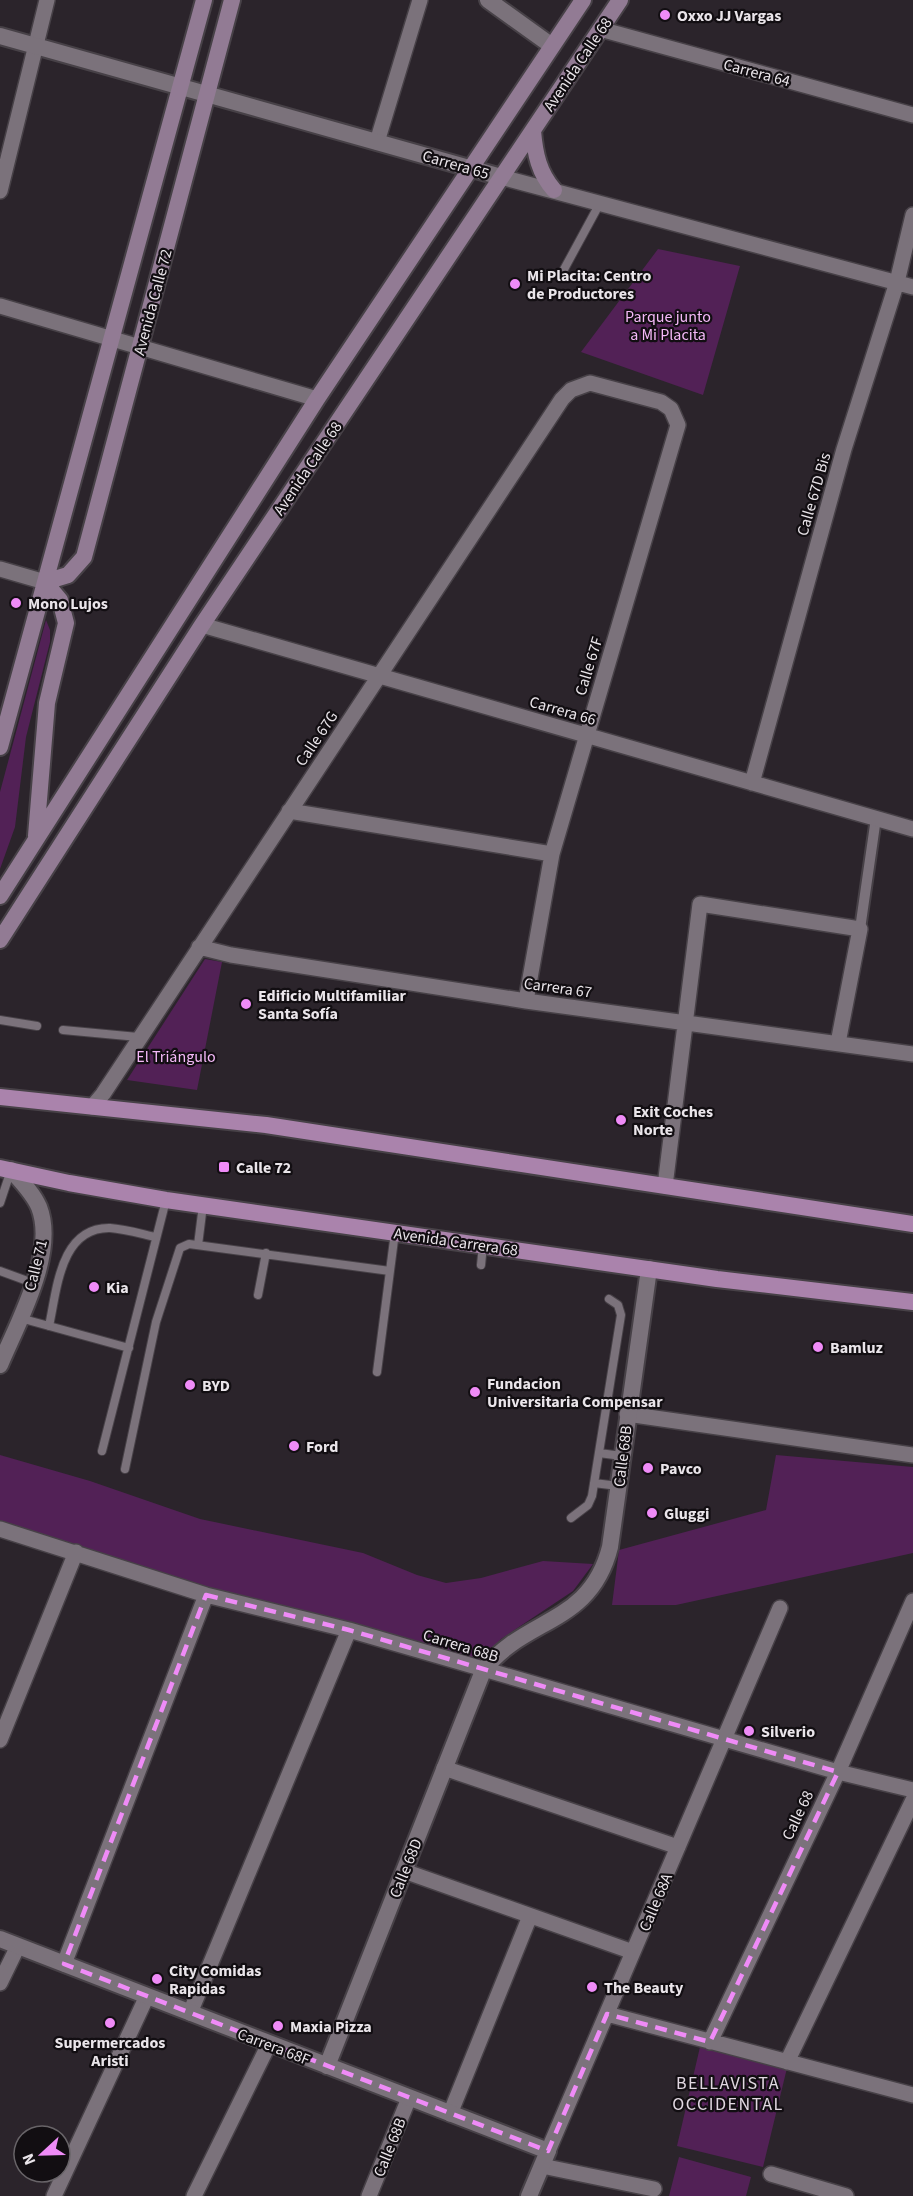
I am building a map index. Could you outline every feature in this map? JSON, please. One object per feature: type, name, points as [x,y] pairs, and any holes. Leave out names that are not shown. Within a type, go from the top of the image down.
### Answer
[{"type":"main road","name":"Avenida Calle 72","points":[[0,747],[204,0]]},
{"type":"main road","name":"Avenida Calle 72","points":[[45,582],[68,575],[84,557],[232,0]]},
{"type":"main road","name":"Avenida Calle 68","points":[[0,896],[317,399],[583,0]]},
{"type":"main road","name":"Avenida Calle 68","points":[[0,940],[202,625],[620,0]]},
{"type":"main road","points":[[533,131],[538,164],[543,178],[554,190]]},
{"type":"main road","points":[[36,839],[47,703],[66,623],[60,600],[45,582]]},
{"type":"main road","points":[[0,1097],[266,1125],[913,1224]]},
{"type":"main road","name":"Avenida Carrera 68","points":[[5,1169],[166,1200],[649,1269],[913,1302]]},
{"type":"street","points":[[0,191],[47,0]]},
{"type":"street","points":[[377,142],[420,0]]},
{"type":"street","points":[[488,0],[552,46]]},
{"type":"street","name":"Carrera 64","points":[[600,29],[913,115]]},
{"type":"street","name":"Carrera 65","points":[[0,36],[501,177],[913,287]]},
{"type":"street","name":"Calle 67D Bis","points":[[752,783],[844,449],[897,282],[913,216]]},
{"type":"street","points":[[0,306],[317,399]]},
{"type":"street","name":"Calle 67F","points":[[526,1001],[552,854],[585,735],[678,425],[675,414],[661,402],[590,383],[571,390]]},
{"type":"street","name":"Calle 67G","points":[[92,1107],[562,399],[571,390]]},
{"type":"street","points":[[0,569],[45,582]]},
{"type":"street","name":"Carrera 66","points":[[202,625],[913,829]]},
{"type":"street","points":[[289,811],[552,854]]},
{"type":"street","points":[[838,1043],[860,929],[876,818]]},
{"type":"street","points":[[664,1186],[700,904],[860,929]]},
{"type":"street","name":"Carrera 67","points":[[198,947],[231,955],[526,1001],[913,1054]]},
{"type":"street","name":"Calle 71","points":[[0,1365],[33,1283],[43,1246],[44,1225],[35,1200],[5,1169]]},
{"type":"street","name":"Calle 68B","points":[[483,1671],[494,1656],[509,1645],[561,1615],[578,1602],[594,1586],[603,1571],[618,1486],[649,1269]]},
{"type":"street","points":[[627,1414],[913,1455]]},
{"type":"street","name":"Carrera 68B","points":[[0,1529],[206,1595],[349,1630],[483,1671],[838,1772],[913,1790]]},
{"type":"street","points":[[0,1740],[76,1552]]},
{"type":"street","points":[[64,1964],[206,1595]]},
{"type":"street","name":"Calle 68","points":[[710,2042],[838,1772],[913,1601]]},
{"type":"street","name":"Calle 68A","points":[[529,2196],[780,1608]]},
{"type":"street","points":[[190,2013],[349,1630]]},
{"type":"street","name":"Calle 68D","points":[[327,2066],[483,1671]]},
{"type":"street","points":[[444,1768],[678,1847]]},
{"type":"street","points":[[786,2062],[913,1800]]},
{"type":"street","points":[[404,1871],[633,1952]]},
{"type":"street","points":[[450,2114],[530,1916]]},
{"type":"street","name":"Carrera 68F","points":[[0,1939],[450,2114],[545,2159],[654,2189]]},
{"type":"street","points":[[0,1983],[18,1946]]},
{"type":"street","points":[[54,2196],[147,1996]]},
{"type":"street","points":[[607,2014],[913,2095]]},
{"type":"street","points":[[194,2196],[269,2044]]},
{"type":"street","name":"Calle 68B","points":[[369,2196],[409,2098]]},
{"type":"street","points":[[771,2174],[846,2196]]},
{"type":"lane","points":[[562,273],[600,202]]},
{"type":"lane","points":[[0,1020],[37,1026]]},
{"type":"lane","points":[[63,1030],[138,1037]]},
{"type":"lane","points":[[0,1203],[5,1169]]},
{"type":"lane","points":[[102,1451],[166,1200]]},
{"type":"lane","points":[[198,1245],[203,1205]]},
{"type":"lane","points":[[49,1326],[63,1263],[69,1251],[83,1237],[95,1231],[112,1228],[156,1237]]},
{"type":"lane","points":[[377,1372],[395,1232]]},
{"type":"lane","points":[[125,1469],[156,1322],[169,1276],[180,1248],[189,1244],[390,1271]]},
{"type":"lane","points":[[481,1265],[483,1245]]},
{"type":"lane","points":[[258,1295],[266,1253]]},
{"type":"lane","points":[[0,1271],[33,1283]]},
{"type":"lane","points":[[571,1518],[591,1502],[621,1315],[618,1305],[609,1299]]},
{"type":"lane","points":[[19,1318],[129,1348]]},
{"type":"lane","points":[[599,1453],[622,1456]]},
{"type":"lane","points":[[594,1483],[618,1486]]},
{"type":"highlighted area","points":[[206,1595],[349,1630],[838,1772],[710,2042],[607,2014],[548,2151],[64,1964]]},
{"type":"green space","name":"Parque junto a Mi Placita","points":[[658,249],[740,266],[703,395],[581,352]]},
{"type":"green space","points":[[46,620],[50,630],[50,642],[26,737],[15,827],[0,869],[0,792]]},
{"type":"green space","name":"El Triángulo","points":[[205,959],[222,962],[197,1090],[127,1080]]},
{"type":"green space","points":[[0,1455],[90,1481],[200,1519],[363,1553],[417,1575],[446,1583],[481,1578],[543,1561],[593,1564],[573,1591],[501,1639],[477,1664],[207,1589],[0,1521]]},
{"type":"green space","points":[[776,1455],[913,1467],[913,1553],[676,1605],[612,1605],[619,1550],[766,1510]]},
{"type":"green space","points":[[700,2047],[787,2068],[763,2167],[677,2146]]},
{"type":"green space","points":[[679,2157],[751,2177],[746,2196],[669,2196]]},
{"type":"place","name":"Oxxo JJ Vargas","points":[[665,15]]},
{"type":"place","name":"Mi Placita: Centro de Productores","points":[[515,284]]},
{"type":"place","name":"Mono Lujos","points":[[16,603]]},
{"type":"place","name":"Edificio Multifamiliar Santa Sofía","points":[[246,1004]]},
{"type":"place","name":"Exit Coches Norte","points":[[621,1120]]},
{"type":"place","name":"Calle 72","points":[[224,1167]]},
{"type":"place","name":"Kia","points":[[94,1287]]},
{"type":"place","name":"Bamluz","points":[[818,1347]]},
{"type":"place","name":"BYD","points":[[190,1385]]},
{"type":"place","name":"Fundacion Universitaria Compensar","points":[[475,1392]]},
{"type":"place","name":"Ford","points":[[294,1446]]},
{"type":"place","name":"Pavco","points":[[648,1468]]},
{"type":"place","name":"Gluggi","points":[[652,1513]]},
{"type":"place","name":"Silverio","points":[[749,1731]]},
{"type":"place","name":"City Comidas Rapidas","points":[[157,1979]]},
{"type":"place","name":"The Beauty","points":[[592,1987]]},
{"type":"place","name":"Supermercados Aristi","points":[[110,2023]]},
{"type":"place","name":"Maxia Pizza","points":[[278,2026]]},
{"type":"district","name":"BELLAVISTA OCCIDENTAL","points":[[728,2093]]}]
